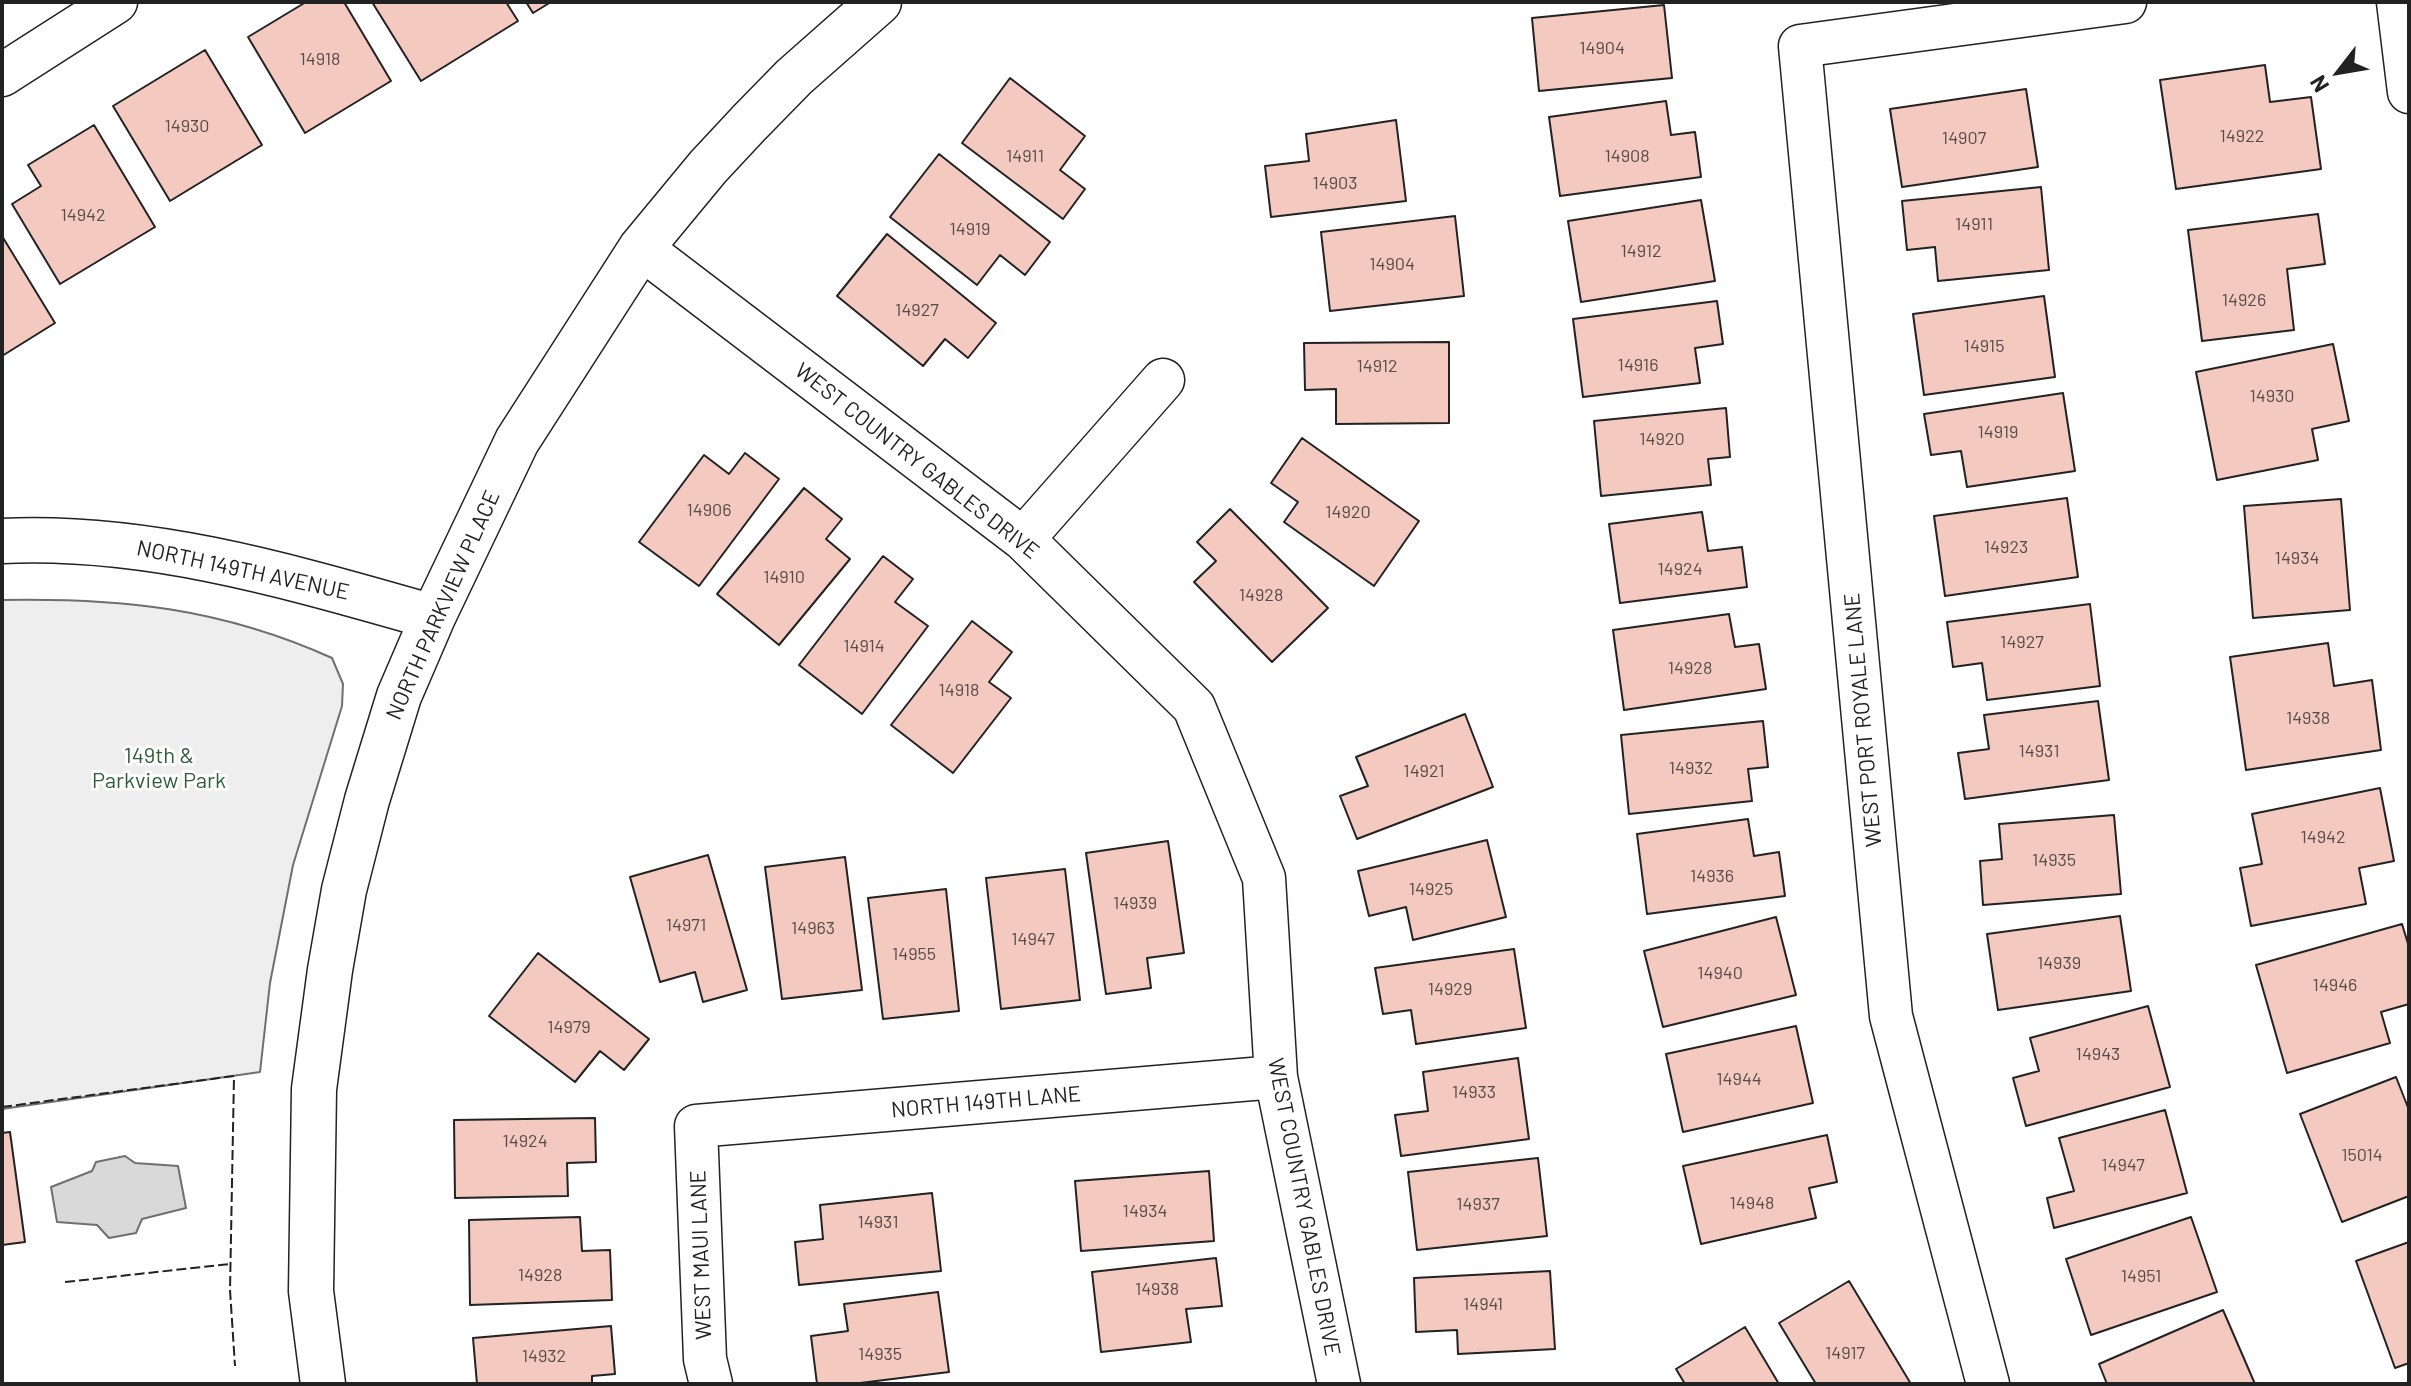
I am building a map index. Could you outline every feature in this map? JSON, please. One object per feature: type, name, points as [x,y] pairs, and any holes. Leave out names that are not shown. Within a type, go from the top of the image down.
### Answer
[{"type":"street","points":[[2,75],[116,2]]},
{"type":"street","name":"NORTH PARKVIEW PLACE","points":[[323,1384],[311,1291],[314,1089],[344,890],[367,800],[399,696],[517,441],[641,248],[749,123],[804,68],[879,2]]},
{"type":"street","name":"WEST PORT ROYALE LANE","points":[[1988,1384],[1891,1016],[1800,46],[2125,2]]},
{"type":"street","points":[[2398,2],[2409,92]]},
{"type":"street","name":"WEST COUNTRY GABLES DRIVE","points":[[641,248],[1023,539],[1194,707],[1264,878],[1276,1077],[1339,1384]]},
{"type":"street","points":[[1023,539],[1163,380]]},
{"type":"street","name":"NORTH 149TH AVENUE","points":[[2,541],[53,539],[132,545],[307,582],[433,617]]},
{"type":"street","name":"NORTH 149TH LANE","points":[[696,1126],[1276,1077]]},
{"type":"street","name":"WEST MAUI LANE","points":[[696,1126],[705,1359],[711,1384]]},
{"type":"green space","name":"149th & Parkview Park","points":[[2,600],[130,604],[211,617],[291,641],[332,658],[343,684],[342,706],[293,865],[270,983],[260,1072],[2,1109]]},
{"type":"shaded area","points":[[125,1156],[135,1163],[178,1166],[186,1208],[142,1219],[136,1233],[109,1238],[97,1225],[57,1222],[51,1187],[92,1171],[96,1162]]},
{"type":"building","points":[[306,2],[344,2],[391,81],[305,133],[248,37]]},
{"type":"building","points":[[372,2],[506,2],[518,21],[421,81]]},
{"type":"building","points":[[526,2],[551,2],[533,13]]},
{"type":"building","points":[[1664,5],[1672,78],[1539,91],[1532,18]]},
{"type":"building","points":[[205,50],[262,145],[170,201],[113,106]]},
{"type":"building","points":[[2265,65],[2270,102],[2311,97],[2321,169],[2176,189],[2160,80]]},
{"type":"building","points":[[1010,78],[1085,136],[1060,170],[1085,189],[1063,219],[962,143]]},
{"type":"building","points":[[2026,89],[2038,167],[1902,187],[1890,109]]},
{"type":"building","points":[[1666,101],[1671,135],[1695,132],[1701,177],[1560,196],[1549,117]]},
{"type":"building","points":[[1396,120],[1406,201],[1271,217],[1265,166],[1309,161],[1306,134]]},
{"type":"building","points":[[94,125],[155,227],[60,284],[12,204],[41,186],[28,165]]},
{"type":"building","points":[[939,154],[1050,242],[1025,275],[1000,255],[977,285],[890,217]]},
{"type":"building","points":[[2041,187],[2049,270],[1938,281],[1935,247],[1907,250],[1902,201]]},
{"type":"building","points":[[1701,200],[1715,281],[1581,302],[1568,221]]},
{"type":"building","points":[[2318,214],[2325,264],[2287,269],[2294,330],[2202,341],[2188,230]]},
{"type":"building","points":[[1455,216],[1464,296],[1330,311],[1321,232]]},
{"type":"building","points":[[887,234],[996,323],[968,358],[945,339],[923,366],[837,296]]},
{"type":"building","points":[[2,236],[55,323],[2,356]]},
{"type":"building","points":[[2044,296],[2055,377],[1924,395],[1913,314]]},
{"type":"building","points":[[1717,301],[1723,344],[1695,348],[1700,383],[1583,397],[1573,319]]},
{"type":"building","points":[[1449,342],[1449,423],[1336,424],[1336,389],[1305,390],[1304,343]]},
{"type":"building","points":[[2333,344],[2349,421],[2312,429],[2318,460],[2217,480],[2196,372]]},
{"type":"building","points":[[2063,393],[2075,471],[1967,487],[1961,451],[1931,455],[1924,414]]},
{"type":"building","points":[[1726,408],[1730,457],[1708,459],[1711,485],[1601,496],[1594,421]]},
{"type":"building","points":[[1302,438],[1419,521],[1374,586],[1284,522],[1298,502],[1271,483]]},
{"type":"building","points":[[745,453],[779,479],[699,586],[639,542],[704,455],[729,474]]},
{"type":"building","points":[[804,488],[842,519],[826,539],[850,559],[779,645],[717,594]]},
{"type":"building","points":[[2067,498],[2078,577],[1945,596],[1934,516]]},
{"type":"building","points":[[2341,499],[2350,610],[2253,618],[2244,506]]},
{"type":"building","points":[[1230,509],[1328,608],[1272,662],[1194,582],[1216,561],[1197,542]]},
{"type":"building","points":[[1702,512],[1708,551],[1742,547],[1747,587],[1620,603],[1609,524]]},
{"type":"building","points":[[883,556],[913,579],[895,602],[928,626],[862,714],[799,665]]},
{"type":"building","points":[[2090,604],[2100,686],[1987,700],[1982,663],[1953,667],[1947,622]]},
{"type":"building","points":[[1729,614],[1735,647],[1759,644],[1766,689],[1624,710],[1613,630]]},
{"type":"building","points":[[972,621],[1012,652],[989,682],[1011,698],[953,773],[891,725]]},
{"type":"building","points":[[2328,643],[2334,686],[2372,680],[2381,750],[2246,770],[2230,657]]},
{"type":"building","points":[[2098,701],[2109,780],[1965,799],[1958,753],[1989,749],[1984,715]]},
{"type":"building","points":[[1465,714],[1493,787],[1357,839],[1340,796],[1368,786],[1356,757]]},
{"type":"building","points":[[1763,721],[1768,767],[1748,769],[1752,801],[1629,814],[1621,735]]},
{"type":"building","points":[[2380,788],[2394,861],[2359,868],[2366,904],[2251,926],[2240,868],[2262,864],[2252,814]]},
{"type":"building","points":[[2114,815],[2121,894],[1983,905],[1980,861],[2002,859],[1999,824]]},
{"type":"building","points":[[1748,819],[1754,856],[1779,852],[1785,896],[1647,914],[1637,834]]},
{"type":"building","points":[[1487,840],[1506,917],[1413,940],[1406,907],[1369,916],[1358,871]]},
{"type":"building","points":[[1168,841],[1184,953],[1147,958],[1151,988],[1106,994],[1086,853]]},
{"type":"building","points":[[708,855],[747,990],[703,1002],[695,972],[660,982],[630,877]]},
{"type":"building","points":[[845,857],[862,990],[782,999],[765,867]]},
{"type":"building","points":[[1065,869],[1080,1000],[1001,1009],[986,878]]},
{"type":"building","points":[[946,889],[959,1011],[883,1019],[868,898]]},
{"type":"building","points":[[2120,916],[2131,991],[1998,1010],[1987,934]]},
{"type":"building","points":[[1776,917],[1796,995],[1663,1027],[1644,951]]},
{"type":"building","points":[[2402,924],[2409,947],[2409,1004],[2381,1012],[2390,1043],[2287,1073],[2256,965]]},
{"type":"building","points":[[1514,949],[1526,1028],[1416,1044],[1411,1010],[1383,1014],[1375,968]]},
{"type":"building","points":[[538,953],[649,1039],[624,1070],[600,1051],[575,1082],[489,1016]]},
{"type":"building","points":[[2148,1006],[2170,1087],[2026,1126],[2013,1078],[2039,1071],[2030,1038]]},
{"type":"building","points":[[1796,1026],[1813,1103],[1683,1132],[1666,1054]]},
{"type":"building","points":[[1518,1058],[1529,1139],[1401,1156],[1395,1115],[1428,1111],[1423,1072]]},
{"type":"building","points":[[2396,1077],[2409,1110],[2409,1196],[2342,1222],[2300,1114]]},
{"type":"building","points":[[2165,1110],[2187,1193],[2054,1228],[2047,1198],[2074,1191],[2059,1138]]},
{"type":"building","points":[[595,1118],[596,1162],[567,1163],[568,1196],[455,1198],[454,1120]]},
{"type":"building","points":[[10,1132],[25,1242],[2,1245],[2,1133]]},
{"type":"building","points":[[1827,1135],[1837,1182],[1809,1188],[1816,1218],[1701,1244],[1683,1166]]},
{"type":"building","points":[[1538,1158],[1547,1236],[1417,1250],[1408,1172]]},
{"type":"building","points":[[1209,1171],[1214,1241],[1081,1251],[1075,1181]]},
{"type":"building","points":[[932,1193],[941,1271],[799,1285],[795,1242],[823,1239],[820,1205]]},
{"type":"building","points":[[580,1217],[582,1251],[610,1250],[612,1300],[470,1305],[469,1220]]},
{"type":"building","points":[[2191,1217],[2217,1292],[2091,1335],[2066,1259]]},
{"type":"building","points":[[2409,1242],[2409,1363],[2395,1368],[2356,1261]]},
{"type":"building","points":[[1216,1258],[1222,1306],[1186,1309],[1191,1342],[1101,1352],[1092,1272]]},
{"type":"building","points":[[1550,1271],[1555,1349],[1458,1354],[1457,1330],[1416,1332],[1414,1278]]},
{"type":"building","points":[[1849,1281],[1911,1384],[1816,1384],[1779,1323]]},
{"type":"building","points":[[938,1292],[949,1372],[852,1384],[817,1384],[811,1336],[848,1331],[844,1304]]},
{"type":"building","points":[[2223,1310],[2255,1384],[2107,1384],[2099,1364]]},
{"type":"building","points":[[611,1326],[615,1374],[592,1376],[592,1384],[477,1384],[473,1338]]},
{"type":"building","points":[[1745,1327],[1779,1384],[1685,1384],[1676,1369]]},
{"type":"fence","points":[[2,1107],[234,1076],[230,1290],[235,1366]]},
{"type":"fence","points":[[65,1282],[230,1264]]}]
